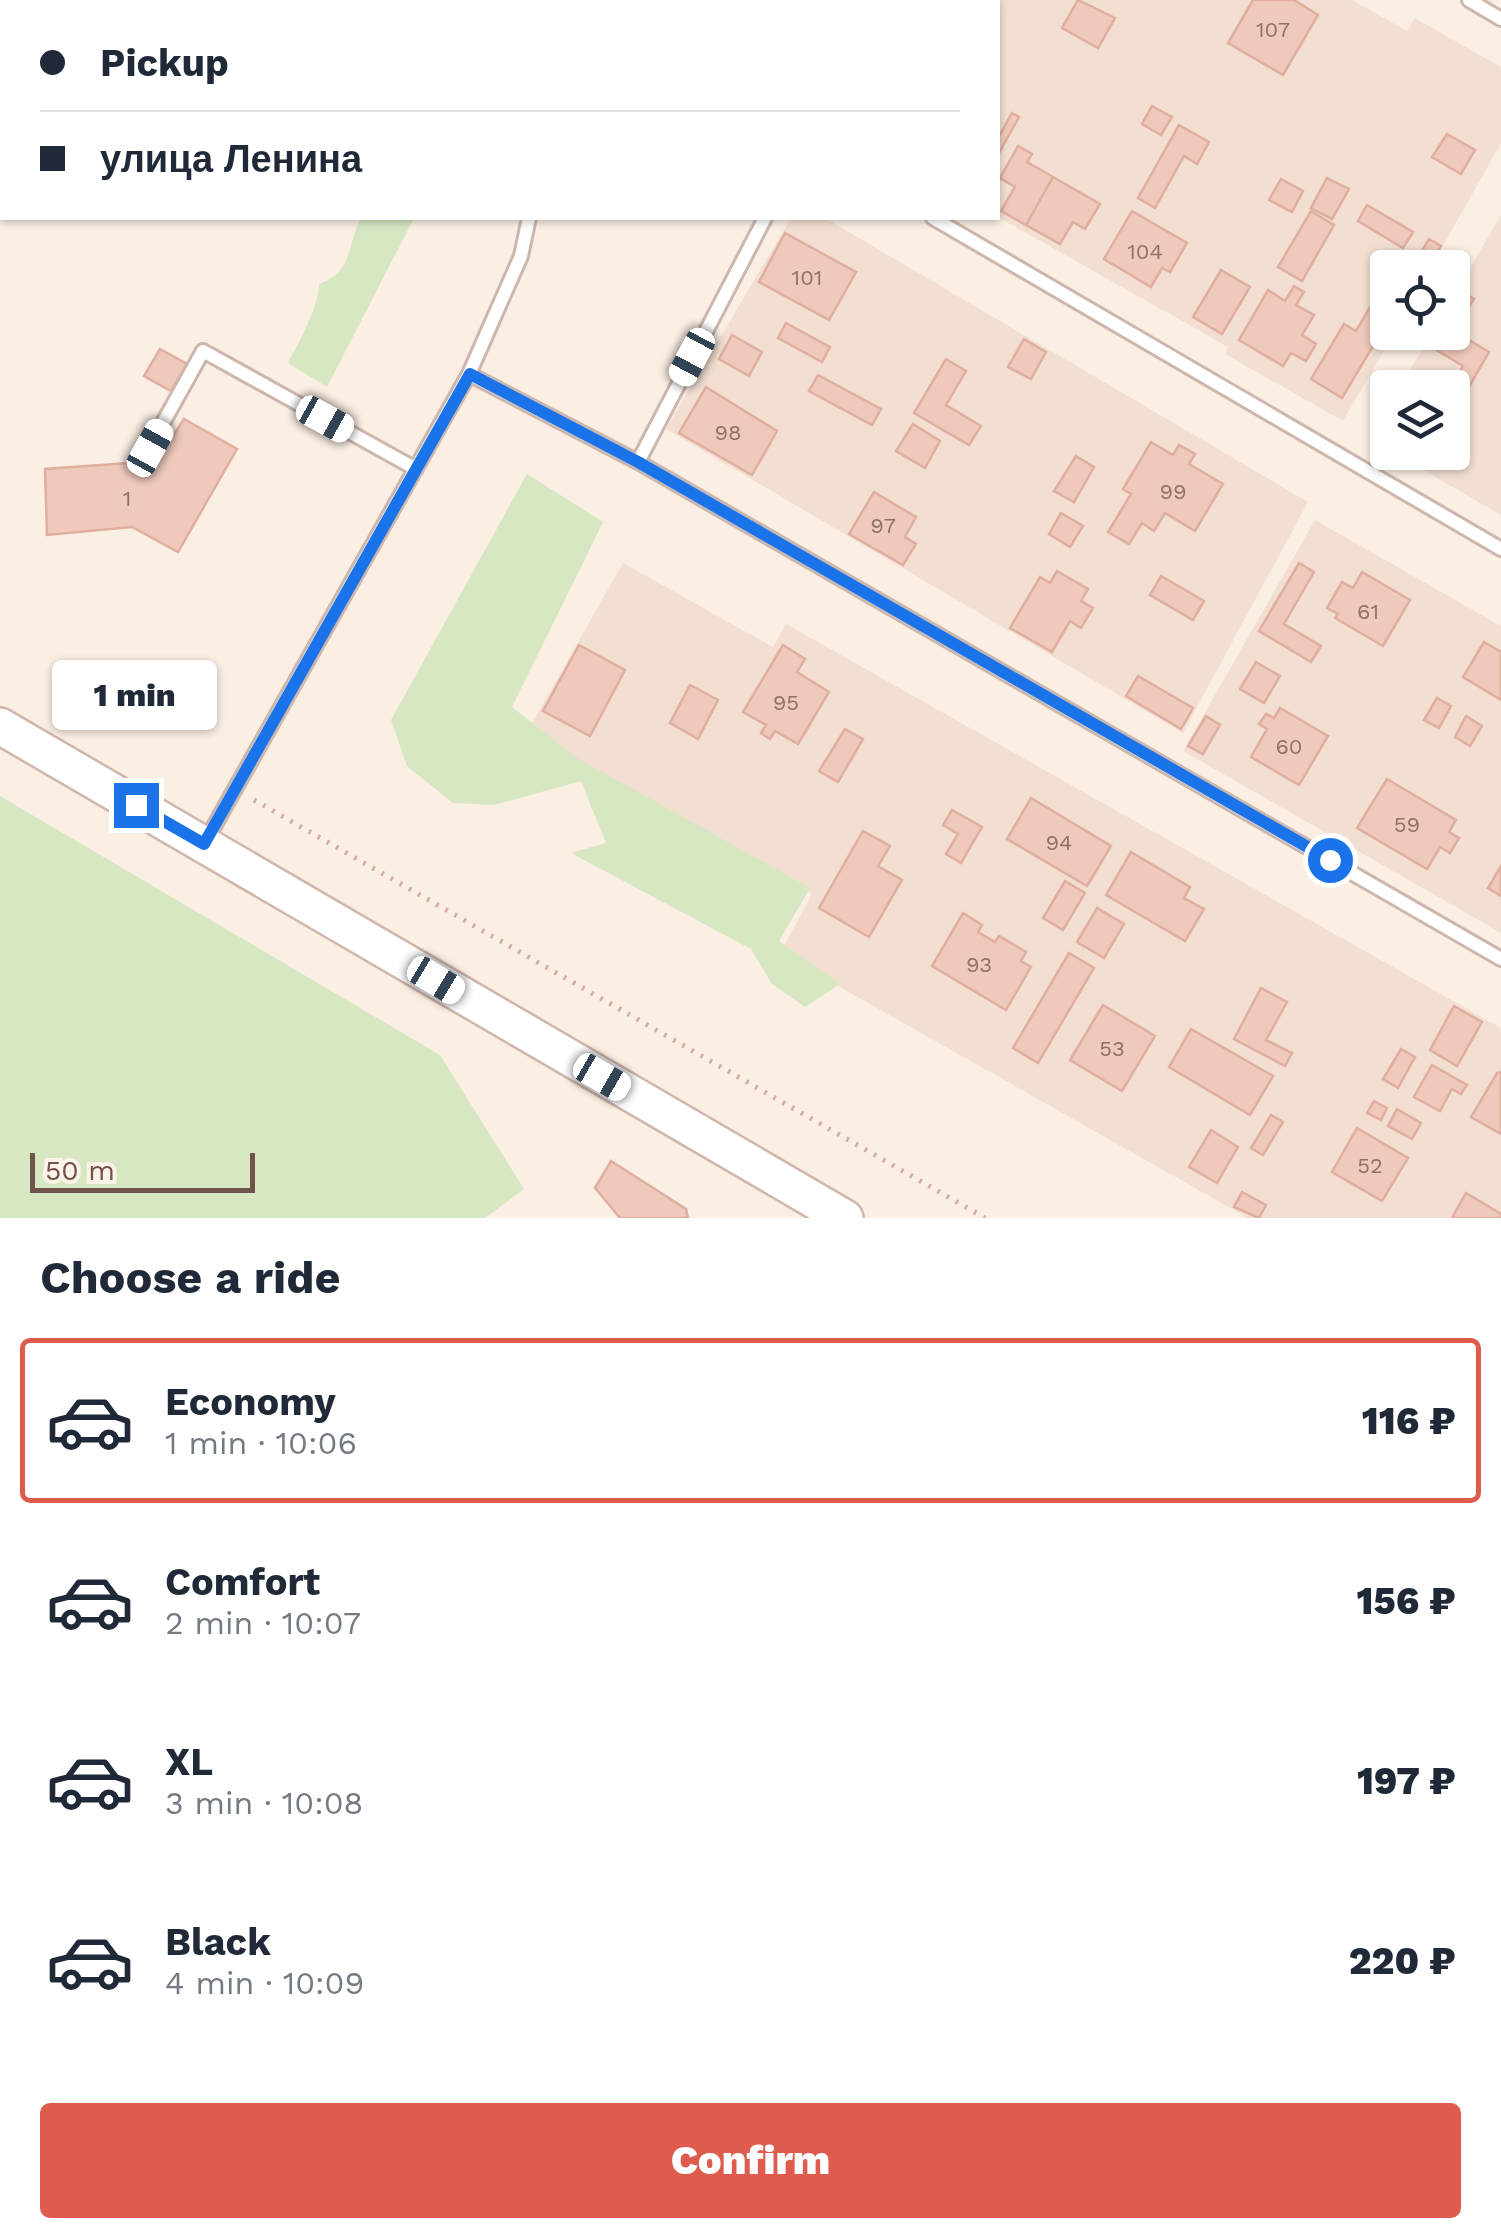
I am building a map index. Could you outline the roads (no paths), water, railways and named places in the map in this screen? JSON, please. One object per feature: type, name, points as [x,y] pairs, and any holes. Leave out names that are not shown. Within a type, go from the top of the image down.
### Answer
[{"type":"street","points":[[0,726],[802,1201],[844,1218]]},
{"type":"lane","points":[[1469,0],[1501,19]]},
{"type":"lane","points":[[204,844],[470,374],[521,256],[529,220]]},
{"type":"lane","points":[[638,462],[764,220]]},
{"type":"lane","points":[[936,220],[1501,549]]},
{"type":"lane","points":[[150,448],[204,351],[416,470]]},
{"type":"lane","points":[[470,374],[638,462],[1501,959]]}]
